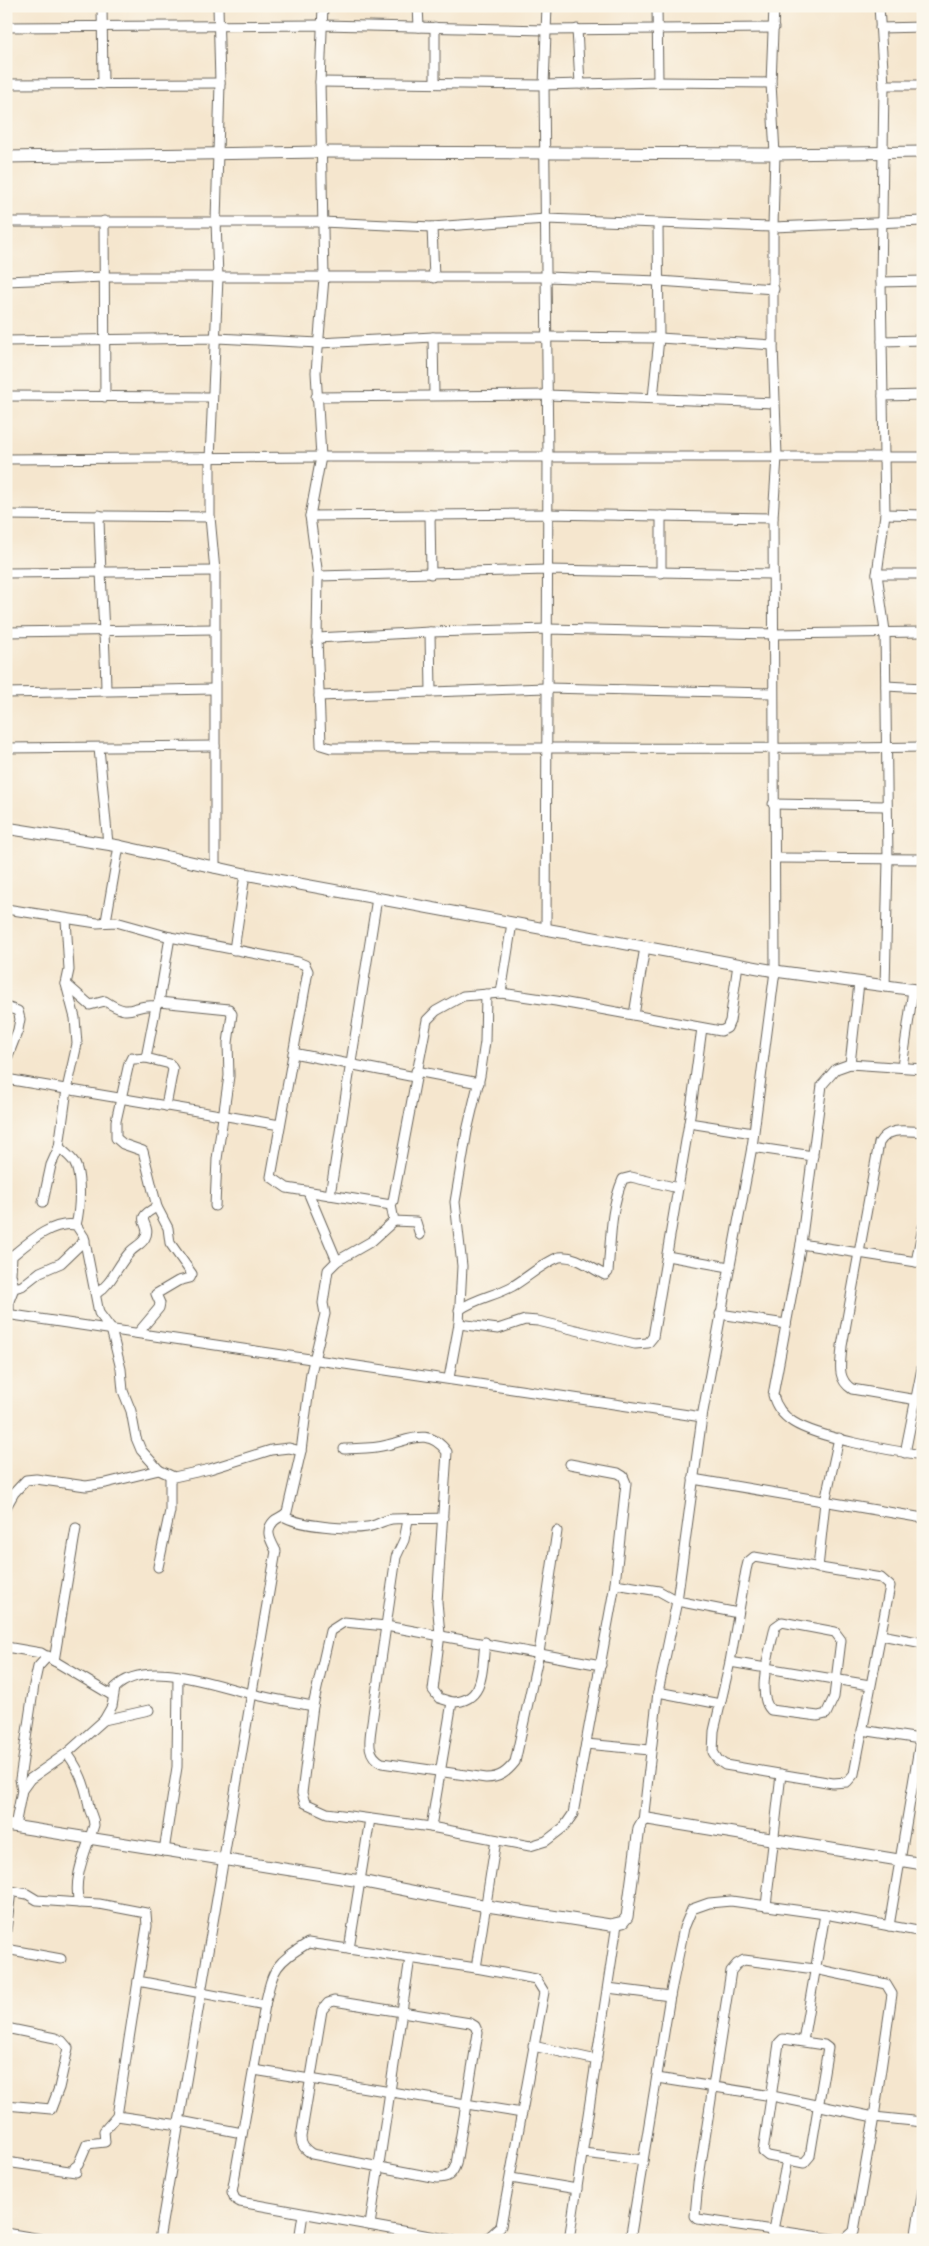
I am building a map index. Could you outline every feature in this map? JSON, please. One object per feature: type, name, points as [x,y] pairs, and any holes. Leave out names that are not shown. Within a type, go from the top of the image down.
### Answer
[{"type":"street","points":[[102,6],[103,84]]},
{"type":"street","points":[[215,868],[213,690],[215,571],[210,517],[210,459],[211,397],[217,338],[216,153],[220,84],[218,6]]},
{"type":"street","points":[[323,6],[320,152],[324,278],[316,397],[321,457],[310,516],[318,576],[317,638],[320,739],[324,747],[774,750],[923,747]]},
{"type":"street","points":[[418,6],[419,27]]},
{"type":"street","points":[[546,6],[544,85],[548,457],[546,514],[548,629],[546,688],[546,929]]},
{"type":"street","points":[[657,6],[658,82]]},
{"type":"street","points":[[569,2240],[617,1924],[626,1917],[639,1828],[643,1821],[658,1692],[677,1600],[692,1479],[702,1417],[752,1148],[775,971],[773,518],[777,457],[773,345],[775,154],[771,83],[774,6]]},
{"type":"street","points":[[879,6],[884,85],[881,282],[885,514],[877,574],[885,631],[885,747],[888,860],[885,987]]},
{"type":"street","points":[[6,27],[218,27],[322,24],[545,30],[774,28]]},
{"type":"street","points":[[435,27],[435,83]]},
{"type":"street","points":[[880,28],[923,27]]},
{"type":"street","points":[[577,29],[580,84]]},
{"type":"street","points":[[320,82],[544,85],[658,82],[771,83]]},
{"type":"street","points":[[6,84],[220,84]]},
{"type":"street","points":[[884,85],[923,85]]},
{"type":"street","points":[[6,157],[320,152],[775,154],[923,152]]},
{"type":"street","points":[[6,222],[322,222],[432,227],[546,219],[773,227],[923,221]]},
{"type":"street","points":[[104,221],[105,397]]},
{"type":"street","points":[[653,398],[659,338],[658,224]]},
{"type":"street","points":[[432,227],[434,278]]},
{"type":"street","points":[[6,281],[104,277],[546,277],[659,281],[774,289]]},
{"type":"street","points":[[881,282],[923,281]]},
{"type":"street","points":[[6,341],[217,338],[319,343],[433,337],[546,337],[659,338],[773,345]]},
{"type":"street","points":[[433,337],[434,395]]},
{"type":"street","points":[[882,341],[923,340]]},
{"type":"street","points":[[316,397],[546,395],[774,403]]},
{"type":"street","points":[[883,396],[923,395]]},
{"type":"street","points":[[6,396],[211,397]]},
{"type":"street","points":[[6,459],[923,457]]},
{"type":"street","points":[[310,516],[546,514],[773,518]]},
{"type":"street","points":[[885,514],[923,515]]},
{"type":"street","points":[[6,515],[210,517]]},
{"type":"street","points":[[99,515],[106,690]]},
{"type":"street","points":[[430,515],[431,574]]},
{"type":"street","points":[[661,516],[661,573]]},
{"type":"street","points":[[318,576],[546,570],[773,574]]},
{"type":"street","points":[[6,573],[215,571]]},
{"type":"street","points":[[877,574],[923,574]]},
{"type":"street","points":[[6,632],[214,629]]},
{"type":"street","points":[[317,638],[430,632],[548,629],[774,634],[885,631],[923,632]]},
{"type":"street","points":[[430,632],[431,692]]},
{"type":"street","points":[[886,686],[923,688]]},
{"type":"street","points":[[319,696],[546,688],[774,693]]},
{"type":"street","points":[[6,693],[106,690],[213,690]]},
{"type":"street","points":[[6,748],[214,746]]},
{"type":"street","points":[[99,748],[113,845],[106,921]]},
{"type":"street","points":[[773,804],[886,806]]},
{"type":"street","points":[[6,828],[113,845],[245,874],[775,971],[918,991],[902,1067]]},
{"type":"street","points":[[775,858],[923,859]]},
{"type":"street","points":[[234,950],[245,874]]},
{"type":"street","points":[[330,1195],[377,898]]},
{"type":"street","points":[[6,910],[97,923],[106,921],[116,922],[170,937],[298,962],[305,965],[308,971],[271,1177],[287,1188],[391,1205]]},
{"type":"street","points":[[43,1202],[51,1165],[59,1147],[67,1089],[77,1044],[75,1018],[66,984],[69,970],[66,919]]},
{"type":"street","points":[[501,993],[512,922]]},
{"type":"street","points":[[146,1058],[170,937]]},
{"type":"street","points":[[634,1015],[645,946]]},
{"type":"street","points":[[394,1221],[391,1205],[415,1074],[427,1020],[431,1014],[462,996],[501,993],[721,1031],[727,1028],[738,964]]},
{"type":"street","points":[[850,1064],[859,983]]},
{"type":"street","points":[[66,984],[90,1005],[105,1000],[120,1010],[133,1011],[144,1005],[158,1004],[229,1009],[232,1014],[228,1043],[229,1076],[217,1159],[215,1206]]},
{"type":"street","points":[[448,1378],[459,1324],[462,1266],[455,1202],[467,1131],[479,1083],[485,1042],[486,994]]},
{"type":"street","points":[[6,1007],[18,1011],[20,1019],[6,1060]]},
{"type":"street","points":[[459,1324],[498,1329],[525,1320],[635,1344],[648,1343],[654,1331],[667,1256],[689,1123],[702,1028]]},
{"type":"street","points":[[294,1053],[479,1083]]},
{"type":"street","points":[[138,1333],[160,1306],[156,1294],[178,1280],[190,1278],[192,1274],[170,1243],[168,1228],[157,1207],[143,1151],[123,1144],[116,1138],[116,1121],[129,1062],[132,1057],[135,1059],[146,1058],[170,1064],[173,1069],[166,1106]]},
{"type":"street","points":[[923,1069],[850,1064],[836,1069],[822,1085],[801,1244],[773,1396],[776,1407],[793,1422],[813,1431],[905,1453],[923,1455]]},
{"type":"street","points":[[6,1079],[280,1125]]},
{"type":"street","points":[[689,1123],[753,1133]]},
{"type":"street","points":[[919,1400],[852,1389],[842,1379],[842,1346],[879,1143],[883,1137],[893,1130],[923,1132]]},
{"type":"street","points":[[59,1147],[74,1163],[79,1175],[79,1212],[76,1225],[85,1240],[99,1313],[111,1329],[121,1369],[123,1391],[131,1412],[136,1438],[141,1450],[159,1470],[170,1476],[185,1476],[272,1450],[289,1448],[300,1451]]},
{"type":"street","points":[[752,1148],[813,1156]]},
{"type":"street","points":[[459,1310],[512,1286],[559,1257],[565,1256],[583,1262],[605,1275],[608,1272],[612,1223],[619,1189],[624,1179],[631,1177],[678,1188]]},
{"type":"street","points":[[308,1192],[338,1261]]},
{"type":"street","points":[[96,1294],[107,1286],[130,1252],[146,1238],[142,1219],[144,1214],[157,1207]]},
{"type":"street","points":[[160,2240],[276,1551],[269,1535],[269,1528],[275,1520],[287,1512],[300,1451],[307,1397],[324,1314],[323,1303],[326,1275],[328,1270],[338,1261],[372,1241],[394,1221],[416,1222],[420,1236]]},
{"type":"street","points":[[76,1225],[68,1224],[46,1230],[12,1256],[11,1274],[14,1288],[9,1300],[8,1314],[702,1417]]},
{"type":"street","points":[[801,1244],[860,1251],[920,1262],[923,1227]]},
{"type":"street","points":[[14,1288],[22,1286],[40,1272],[61,1263],[74,1247],[85,1240]]},
{"type":"street","points":[[667,1256],[729,1267]]},
{"type":"street","points":[[720,1314],[786,1324]]},
{"type":"street","points":[[905,1453],[919,1400],[923,1363]]},
{"type":"street","points":[[344,1449],[388,1445],[405,1439],[420,1437],[437,1440],[446,1452],[437,1602],[440,1634],[433,1690],[439,1698],[452,1702],[468,1700],[476,1694],[479,1686],[485,1642]]},
{"type":"street","points":[[818,1568],[826,1502],[839,1438]]},
{"type":"street","points":[[570,1464],[608,1470],[623,1476],[626,1483],[615,1584],[601,1665],[573,1814],[564,1827],[546,1840],[530,1846],[431,1827],[327,1813],[305,1803],[302,1793],[312,1706],[330,1631],[344,1622],[440,1634],[601,1665]]},
{"type":"street","points":[[6,1507],[14,1493],[26,1480],[36,1479],[86,1486],[159,1470]]},
{"type":"street","points":[[158,1567],[170,1511],[170,1476]]},
{"type":"street","points":[[692,1479],[923,1518]]},
{"type":"street","points":[[283,1516],[336,1528],[354,1529],[376,1526],[386,1520],[443,1518]]},
{"type":"street","points":[[408,1520],[404,1540],[396,1557],[369,1745],[371,1753],[375,1760],[382,1763],[494,1778],[506,1773],[516,1762],[539,1653],[557,1531]]},
{"type":"street","points":[[22,1790],[20,1779],[34,1685],[38,1668],[51,1659],[76,1528]]},
{"type":"street","points":[[754,1557],[881,1578],[888,1581],[890,1586],[854,1774],[847,1782],[832,1783],[726,1765],[718,1760],[713,1752],[714,1738],[738,1613],[748,1562],[754,1557]]},
{"type":"street","points":[[615,1584],[659,1591],[677,1600],[738,1613]]},
{"type":"street","points":[[782,1622],[835,1632],[841,1640],[837,1680],[831,1706],[826,1714],[818,1716],[771,1710],[762,1692],[775,1627],[782,1622]]},
{"type":"street","points":[[881,1635],[923,1643]]},
{"type":"street","points":[[6,1647],[33,1650],[113,1696]]},
{"type":"street","points":[[730,1662],[870,1685]]},
{"type":"street","points":[[312,1706],[178,1676],[151,1674],[126,1679],[115,1688],[112,1706],[104,1720],[67,1753],[30,1779],[22,1790],[10,1826],[360,1881],[487,1906],[617,1924]]},
{"type":"street","points":[[164,1851],[177,1767],[178,1676]]},
{"type":"street","points":[[658,1692],[720,1704]]},
{"type":"street","points":[[431,1827],[452,1702]]},
{"type":"street","points":[[104,1720],[149,1710]]},
{"type":"street","points":[[889,1926],[923,1724]]},
{"type":"street","points":[[862,1730],[920,1739]]},
{"type":"street","points":[[586,1744],[650,1750]]},
{"type":"street","points":[[67,1753],[78,1767],[87,1788],[89,1808],[94,1818],[78,1879],[76,1892],[79,1903]]},
{"type":"street","points":[[766,1906],[781,1774]]},
{"type":"street","points":[[349,1949],[370,1819]]},
{"type":"street","points":[[643,1821],[648,1819],[773,1838],[923,1864]]},
{"type":"street","points":[[476,1968],[496,1840]]},
{"type":"street","points":[[6,1931],[9,1891],[27,1894],[36,1900],[99,1904],[146,1913],[147,1926],[117,2116],[104,2131],[105,2142],[87,2144],[78,2165],[75,2167],[76,2172],[6,2162]]},
{"type":"street","points":[[630,2240],[670,1996],[684,1928],[692,1909],[709,1903],[731,1901],[825,1914],[923,1932]]},
{"type":"street","points":[[803,2041],[825,1914]]},
{"type":"street","points":[[452,2240],[303,2214],[240,2202],[235,2199],[232,2192],[264,2005],[270,1981],[276,1966],[308,1943],[476,1968],[536,1979],[540,1984],[544,1992],[502,2226],[483,2240]]},
{"type":"street","points":[[6,1949],[61,1959]]},
{"type":"street","points":[[370,2225],[410,1958]]},
{"type":"street","points":[[840,2240],[698,2219],[695,2216],[731,1971],[744,1960],[815,1969],[886,1984],[890,1988],[892,1994],[874,2117],[854,2231],[844,2240]]},
{"type":"street","points":[[138,1981],[264,2005]]},
{"type":"street","points":[[608,1988],[670,1996]]},
{"type":"street","points":[[334,2001],[401,2011],[470,2023],[475,2026],[478,2033],[468,2103],[456,2164],[453,2172],[446,2178],[437,2178],[312,2154],[305,2149],[301,2137],[322,2010],[328,2003],[334,2001]]},
{"type":"street","points":[[6,2028],[54,2038],[62,2041],[68,2048],[59,2088],[51,2109],[6,2105]]},
{"type":"street","points":[[783,2039],[803,2041],[824,2044],[828,2048],[808,2160],[804,2163],[768,2156],[763,2152],[778,2043],[783,2039]]},
{"type":"street","points":[[533,2046],[597,2060]]},
{"type":"street","points":[[254,2070],[522,2113]]},
{"type":"street","points":[[657,2078],[772,2096],[874,2117],[923,2122]]},
{"type":"street","points":[[117,2116],[180,2123],[242,2133]]},
{"type":"street","points":[[583,2153],[643,2160]]},
{"type":"street","points":[[772,2240],[787,2160]]},
{"type":"street","points":[[511,2178],[577,2189]]},
{"type":"street","points":[[915,2240],[923,2189]]},
{"type":"street","points":[[299,2240],[303,2214]]},
{"type":"street","points":[[6,2234],[41,2240]]}]
